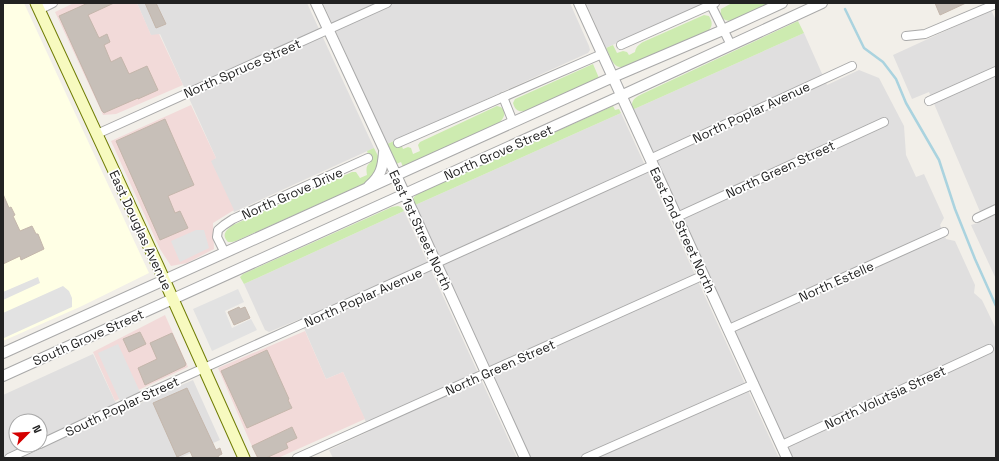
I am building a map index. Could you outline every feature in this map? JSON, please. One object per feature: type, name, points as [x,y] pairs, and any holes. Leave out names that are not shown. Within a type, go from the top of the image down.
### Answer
[{"type":"main road","name":"East Douglas Avenue","points":[[37,6],[97,134],[244,458]]},
{"type":"street","points":[[37,6],[54,3]]},
{"type":"street","name":"East 1st Street North","points":[[316,3],[525,458]]},
{"type":"street","name":"North Spruce Street","points":[[97,134],[387,3]]},
{"type":"street","name":"East 2nd Street North","points":[[579,3],[787,458]]},
{"type":"street","name":"North Grove Street","points":[[164,281],[613,77],[782,3]]},
{"type":"street","name":"North Grove Street","points":[[172,299],[622,96],[822,3]]},
{"type":"street","points":[[621,45],[713,4],[731,46]]},
{"type":"street","points":[[906,36],[925,34],[996,4]]},
{"type":"street","points":[[398,143],[602,54]]},
{"type":"street","name":"North Poplar Avenue","points":[[204,368],[436,263],[852,66]]},
{"type":"street","points":[[929,101],[996,71]]},
{"type":"street","points":[[503,97],[514,122]]},
{"type":"street","name":"North Green Street","points":[[677,217],[884,122]]},
{"type":"street","points":[[365,190],[374,182],[379,174],[383,165],[384,150]]},
{"type":"street","name":"North Grove Drive","points":[[224,253],[217,237],[218,230],[224,225],[368,158]]},
{"type":"street","points":[[977,218],[996,209]]},
{"type":"street","name":"North Estelle","points":[[729,329],[944,232]]},
{"type":"street","name":"North Green Street","points":[[297,458],[704,275]]},
{"type":"street","name":"South Grove Street","points":[[3,353],[164,281]]},
{"type":"street","name":"South Grove Street","points":[[3,376],[172,299]]},
{"type":"street","name":"North Volutsia Street","points":[[782,445],[989,349]]},
{"type":"street","name":"South Poplar Street","points":[[48,440],[204,368]]},
{"type":"street","points":[[586,458],[754,384]]},
{"type":"street","points":[[9,458],[20,453]]},
{"type":"shaded area","points":[[3,3],[24,3],[149,273],[82,306],[3,341]]},
{"type":"shaded area","points":[[74,3],[137,3],[151,35],[159,34],[183,85],[116,114],[103,115],[55,12]]},
{"type":"shaded area","points":[[137,3],[307,3],[374,148],[234,212],[210,160],[216,158],[160,34],[152,38]]},
{"type":"shaded area","points":[[323,3],[570,3],[590,50],[588,53],[387,144]]},
{"type":"shaded area","points":[[586,3],[704,3],[606,48]]},
{"type":"shaded area","points":[[991,10],[996,20],[996,279],[971,225],[984,221],[929,92],[912,99],[893,55]]},
{"type":"shaded area","points":[[804,33],[827,85],[859,70],[879,78],[904,126],[906,155],[916,177],[924,174],[944,218],[940,225],[946,239],[955,241],[975,285],[974,293],[982,300],[996,329],[996,458],[792,458],[632,110]]},
{"type":"shaded area","points":[[191,105],[216,158],[211,161],[234,210],[213,223],[214,249],[187,263],[171,266],[160,249],[111,141]]},
{"type":"shaded area","points":[[621,113],[779,458],[529,458],[413,206]]},
{"type":"shaded area","points":[[404,211],[517,458],[333,458],[329,450],[370,431],[343,372],[326,379],[300,319],[269,332],[265,330],[244,284]]},
{"type":"shaded area","points":[[196,230],[204,230],[209,248],[180,262],[171,241]]},
{"type":"shaded area","points":[[38,277],[40,283],[3,300],[3,292]]},
{"type":"shaded area","points":[[63,286],[69,291],[72,298],[72,307],[4,338],[3,313]]},
{"type":"shaded area","points":[[238,289],[244,302],[225,311],[232,328],[251,319],[257,330],[212,351],[193,309]]},
{"type":"shaded area","points":[[165,315],[188,367],[115,401],[93,352]]},
{"type":"shaded area","points":[[305,331],[326,379],[343,372],[365,419],[278,458],[257,458],[218,368]]},
{"type":"shaded area","points":[[118,344],[140,392],[120,401],[98,353]]},
{"type":"shaded area","points":[[93,354],[120,412],[193,380],[220,440],[180,458],[3,458],[3,395]]},
{"type":"green space","points":[[732,3],[772,3],[736,20],[730,21],[722,18],[721,9]]},
{"type":"green space","points":[[704,15],[709,16],[712,23],[710,29],[706,33],[625,67],[617,66],[615,64],[606,48],[613,45],[617,53],[623,51],[627,52],[629,55],[635,52],[638,46],[643,42]]},
{"type":"green space","points":[[798,21],[804,33],[632,110],[632,104],[635,98],[639,95]]},
{"type":"green space","points":[[593,64],[599,78],[525,111],[519,111],[515,107],[513,103],[515,99]]},
{"type":"green space","points":[[497,106],[503,108],[504,110],[504,115],[500,122],[403,167],[401,162],[396,164],[387,144],[399,139],[403,149],[408,147],[411,148],[413,154],[420,151],[418,145],[420,142]]},
{"type":"green space","points":[[613,106],[615,110],[619,109],[621,113],[413,206],[412,201],[417,194]]},
{"type":"green space","points":[[374,148],[380,160],[375,173],[365,183],[236,241],[228,242],[226,239],[225,233],[233,225],[352,172],[356,172],[360,178],[367,175],[367,167],[371,162],[367,151]]},
{"type":"green space","points":[[398,206],[404,211],[244,284],[240,277],[243,274],[392,207]]},
{"type":"building","points":[[88,3],[114,3],[88,15],[99,38],[107,34],[110,42],[104,45],[111,62],[121,57],[129,74],[147,66],[158,90],[104,113],[102,111],[59,16]]},
{"type":"building","points":[[145,3],[156,3],[166,24],[156,28]]},
{"type":"building","points":[[935,3],[966,3],[940,15]]},
{"type":"building","points":[[165,119],[194,185],[168,196],[175,213],[180,211],[188,228],[160,240],[116,141]]},
{"type":"building","points":[[3,194],[9,208],[11,207],[15,215],[13,216],[20,231],[32,226],[36,234],[38,234],[44,249],[21,260],[20,256],[3,264]]},
{"type":"building","points":[[239,307],[240,309],[245,307],[250,318],[234,325],[228,312]]},
{"type":"building","points":[[140,332],[146,344],[129,352],[123,339]]},
{"type":"building","points":[[172,333],[186,364],[185,366],[145,385],[138,368],[157,359],[150,343]]},
{"type":"building","points":[[267,350],[292,408],[247,428],[221,371]]},
{"type":"building","points":[[187,388],[216,450],[220,448],[222,454],[218,456],[219,458],[193,458],[190,451],[177,457],[153,403]]},
{"type":"building","points":[[292,427],[297,438],[286,443],[288,448],[266,458],[258,458],[252,446]]},
{"type":"waterway","points":[[845,9],[864,48],[883,62],[896,79],[906,103],[939,160],[955,209],[996,306]]}]
